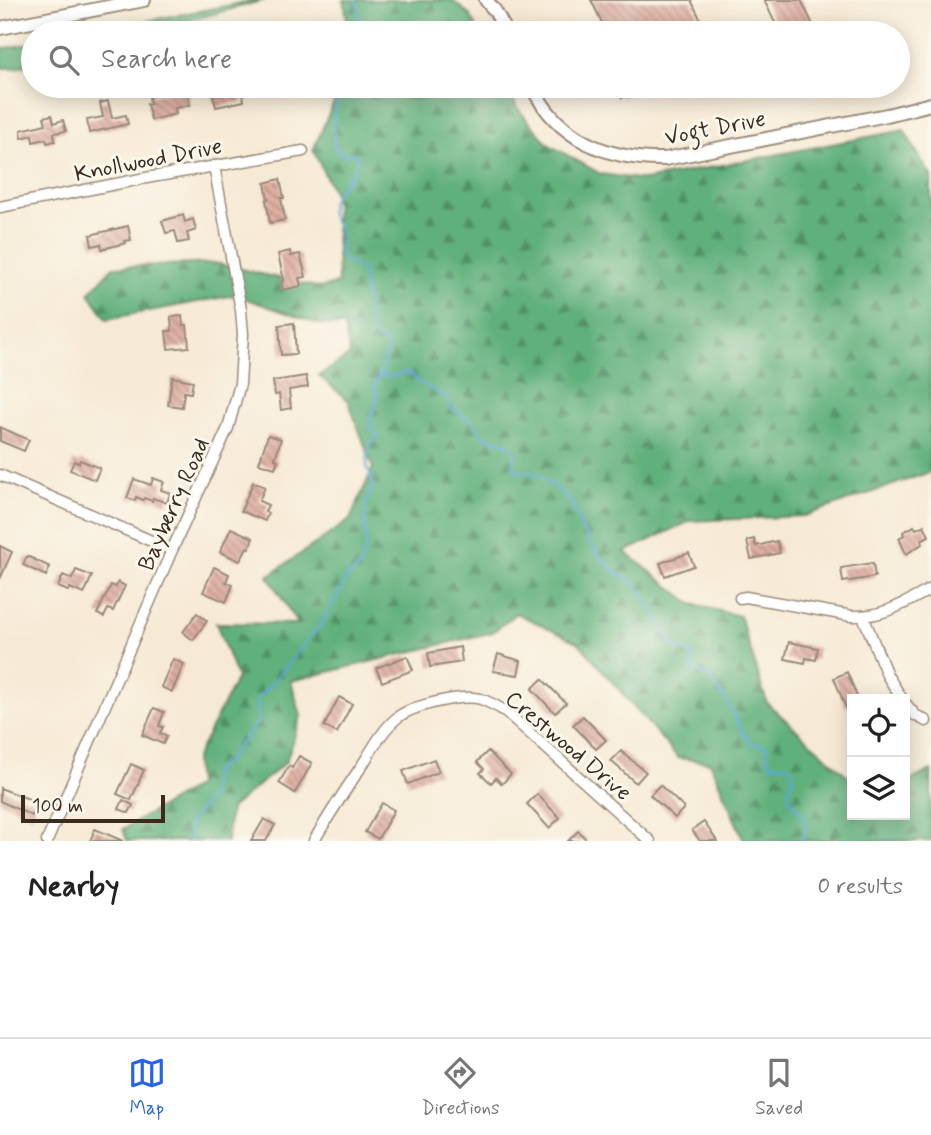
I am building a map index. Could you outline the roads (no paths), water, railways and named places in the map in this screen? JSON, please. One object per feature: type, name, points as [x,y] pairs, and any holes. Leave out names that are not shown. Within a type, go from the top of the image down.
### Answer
[{"type":"street","points":[[36,21],[145,0]]},
{"type":"street","points":[[486,0],[500,21]]},
{"type":"street","points":[[0,28],[21,24]]},
{"type":"street","name":"Vogt Drive","points":[[539,98],[558,124],[590,145],[613,155],[642,159],[687,155],[931,104]]},
{"type":"street","name":"Knollwood Drive","points":[[0,207],[303,150]]},
{"type":"street","name":"Bayberry Road","points":[[47,841],[172,550],[228,428],[241,375],[243,334],[241,310],[214,166]]},
{"type":"street","points":[[0,475],[172,550]]},
{"type":"street","points":[[740,598],[863,616],[878,615],[894,609],[931,589]]},
{"type":"street","points":[[863,616],[887,675],[899,694]]},
{"type":"street","name":"Crestwood Drive","points":[[314,841],[380,738],[400,716],[428,705],[471,698],[482,699],[505,711],[650,841]]},
{"type":"street","points":[[910,709],[926,721]]},
{"type":"waterway","points":[[356,0],[359,11],[357,21]]},
{"type":"waterway","points":[[337,98],[333,121],[335,149],[344,154],[353,153],[358,157],[354,171],[333,199],[331,214],[341,237],[341,256],[362,269],[372,336],[388,344],[382,371],[384,376],[408,372],[419,382],[448,398],[450,408],[472,421],[485,437],[511,445],[513,466],[519,471],[536,474],[570,500],[584,532],[599,556],[615,571],[633,582],[674,644],[691,652],[693,657],[690,666],[707,676],[714,684],[746,737],[751,743],[767,746],[771,764],[788,764],[794,776],[789,794],[791,801],[805,822],[801,841]]},
{"type":"waterway","points":[[190,841],[189,824],[211,796],[213,773],[258,722],[257,698],[322,623],[347,578],[361,565],[366,548],[366,504],[373,485],[367,469],[367,460],[370,445],[379,436],[369,419],[378,401],[375,385],[382,371]]}]
